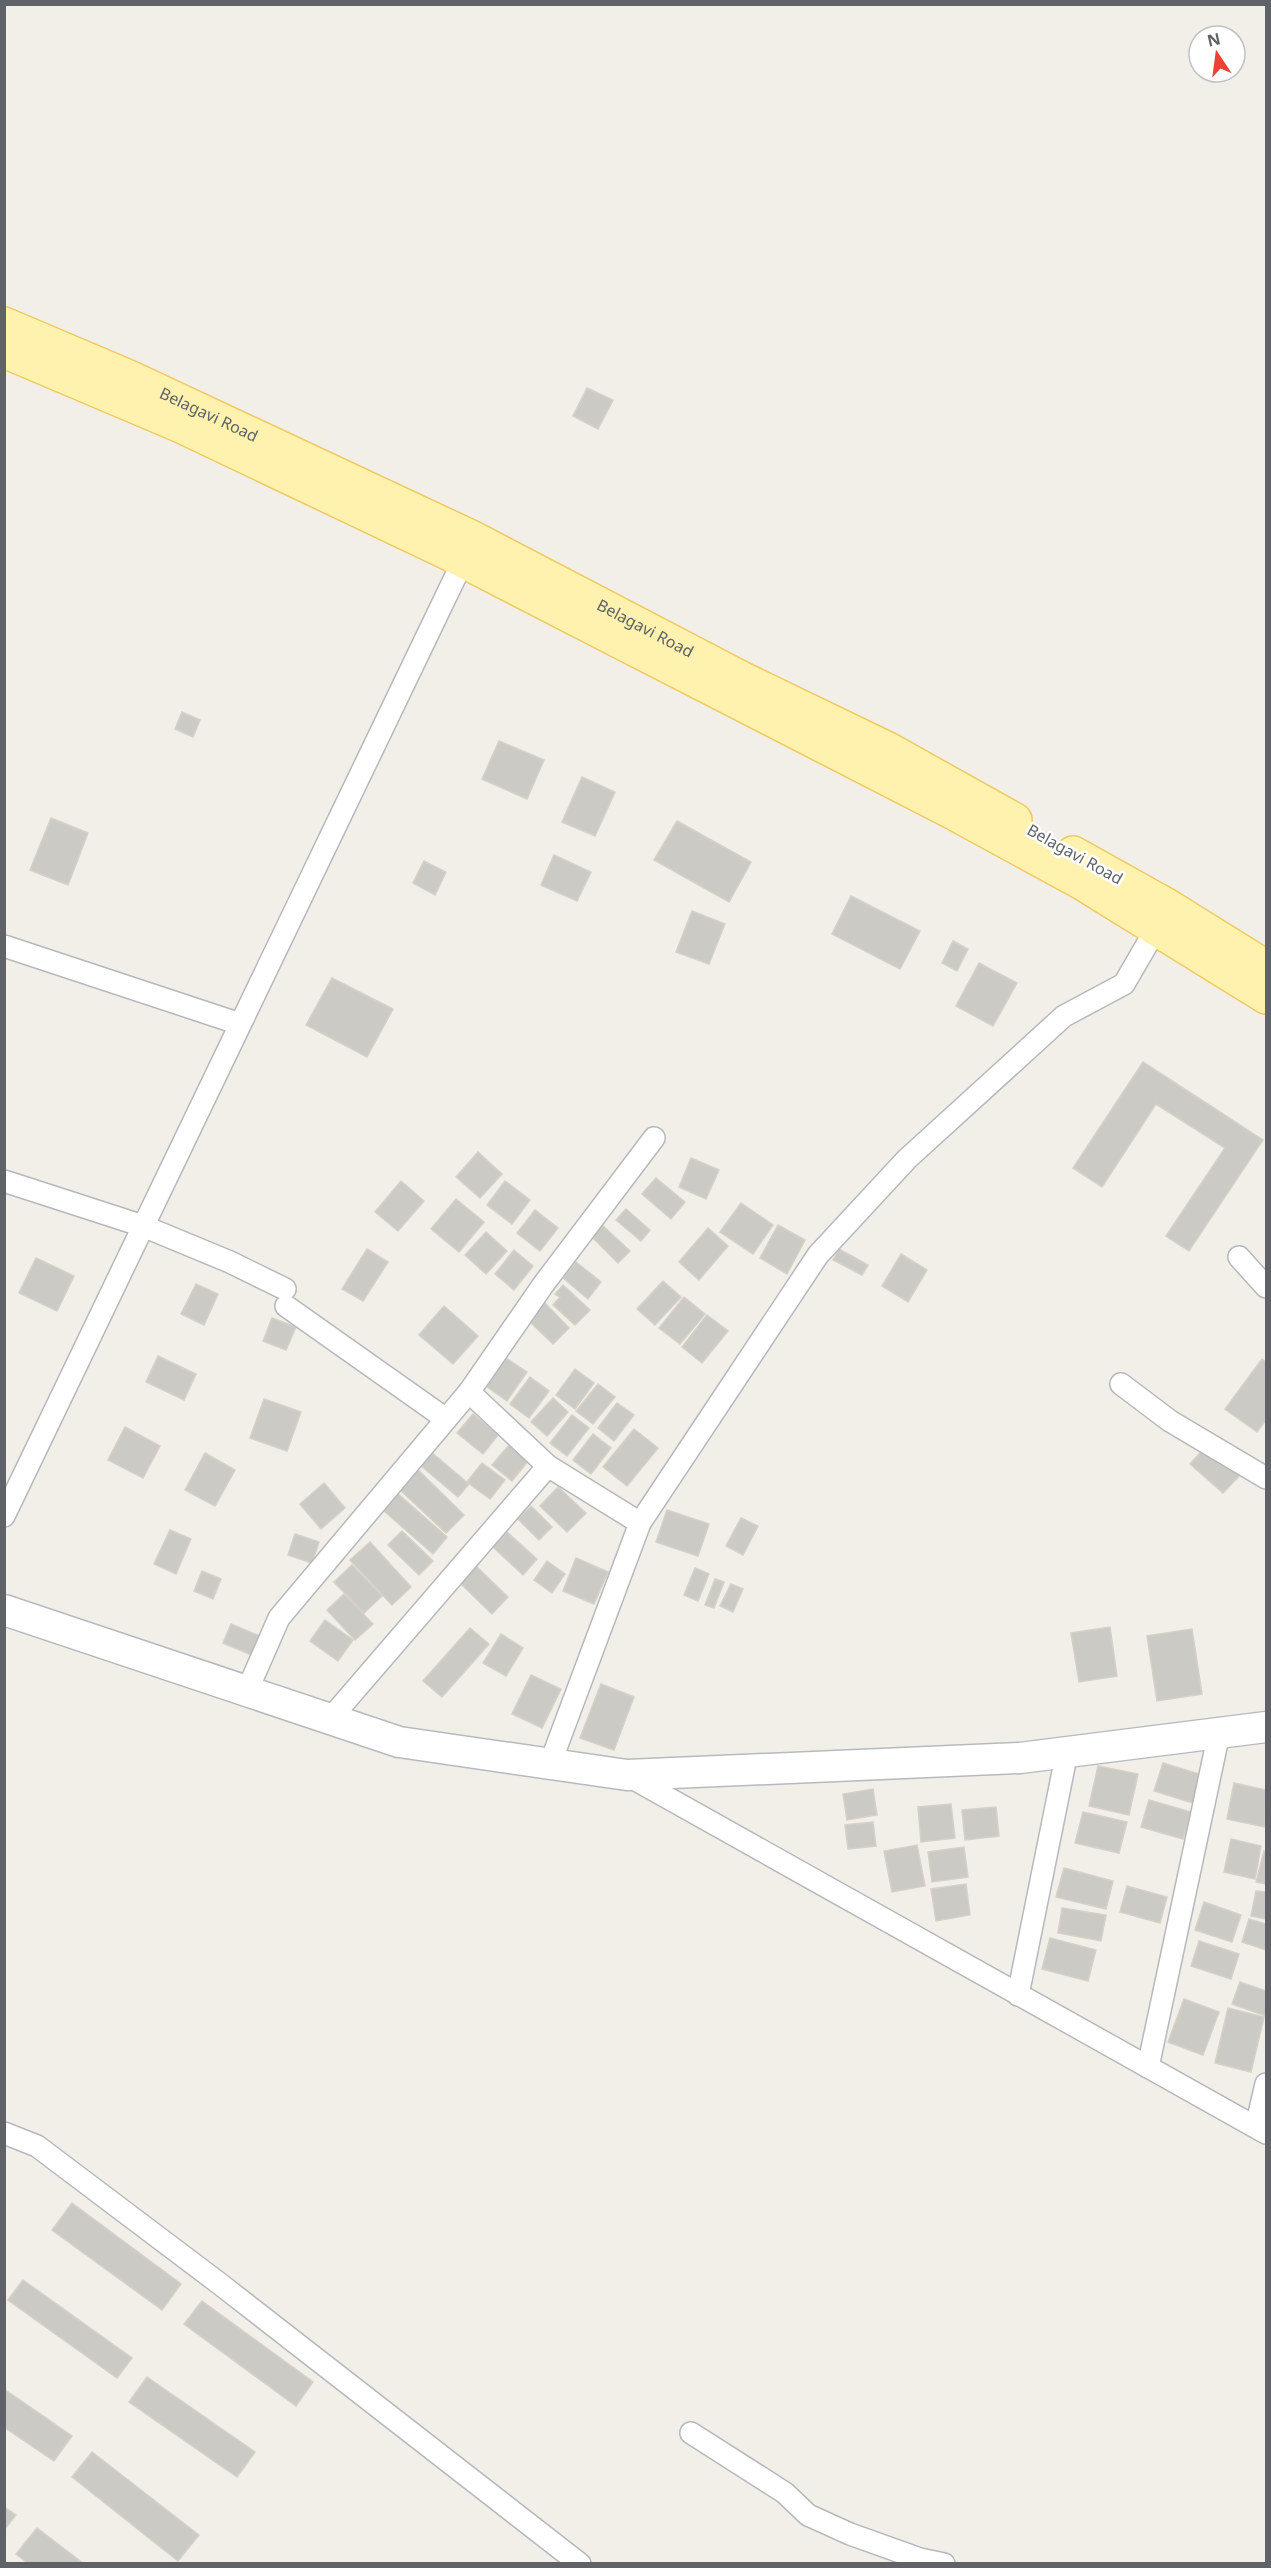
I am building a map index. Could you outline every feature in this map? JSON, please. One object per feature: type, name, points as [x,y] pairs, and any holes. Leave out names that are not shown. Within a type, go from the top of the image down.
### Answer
[{"type":"main road","name":"Belagavi Road","points":[[4,324],[129,377],[471,537],[741,678],[888,749],[1168,906],[1266,967]]},
{"type":"main road","points":[[4,351],[181,426],[463,561],[950,811],[1082,883],[1266,997]]},
{"type":"main road","points":[[4,1610],[399,1742],[627,1775],[1020,1758],[1266,1726]]},
{"type":"street","points":[[4,1516],[463,561]]},
{"type":"street","points":[[550,1764],[640,1523],[818,1255],[907,1160],[1064,1016],[1124,984],[1156,929]]},
{"type":"street","points":[[4,946],[240,1024]]},
{"type":"street","points":[[247,1691],[279,1618],[469,1392],[543,1286],[654,1138]]},
{"type":"street","points":[[4,1181],[143,1226],[230,1262],[286,1298],[446,1419]]},
{"type":"street","points":[[1239,1257],[1266,1287]]},
{"type":"street","points":[[1121,1384],[1170,1421],[1266,1478]]},
{"type":"street","points":[[469,1392],[548,1466],[640,1523]]},
{"type":"street","points":[[330,1719],[548,1466]]},
{"type":"street","points":[[1148,2067],[1219,1732]]},
{"type":"street","points":[[1018,1995],[1066,1752]]},
{"type":"street","points":[[627,1775],[1261,2130],[1266,2084]]},
{"type":"street","points":[[4,2133],[37,2146],[220,2284],[574,2562]]},
{"type":"street","points":[[692,2433],[785,2493],[808,2515],[850,2534],[920,2559],[944,2564]]},
{"type":"building","points":[[587,388],[613,400],[598,429],[573,416]]},
{"type":"building","points":[[182,712],[200,720],[193,737],[175,729]]},
{"type":"building","points":[[499,741],[544,760],[527,799],[482,779]]},
{"type":"building","points":[[582,777],[615,792],[595,836],[562,822]]},
{"type":"building","points":[[51,818],[88,833],[68,885],[30,870]]},
{"type":"building","points":[[677,821],[751,862],[729,902],[654,860]]},
{"type":"building","points":[[554,855],[591,872],[577,901],[541,885]]},
{"type":"building","points":[[424,861],[446,872],[435,895],[413,883]]},
{"type":"building","points":[[851,896],[920,931],[900,969],[832,934]]},
{"type":"building","points":[[692,911],[725,924],[709,964],[676,952]]},
{"type":"building","points":[[953,941],[968,949],[957,971],[942,963]]},
{"type":"building","points":[[979,963],[1017,983],[993,1026],[956,1006]]},
{"type":"building","points":[[332,978],[393,1009],[367,1057],[306,1025]]},
{"type":"building","points":[[1143,1062],[1263,1140],[1189,1251],[1166,1236],[1225,1148],[1156,1104],[1102,1187],[1073,1168]]},
{"type":"building","points":[[478,1152],[502,1174],[480,1198],[456,1177]]},
{"type":"building","points":[[691,1158],[719,1170],[706,1199],[679,1187]]},
{"type":"building","points":[[656,1178],[685,1202],[671,1219],[642,1194]]},
{"type":"building","points":[[401,1181],[424,1201],[398,1231],[375,1212]]},
{"type":"building","points":[[505,1181],[530,1200],[512,1224],[487,1205]]},
{"type":"building","points":[[456,1199],[484,1222],[459,1252],[431,1229]]},
{"type":"building","points":[[741,1203],[773,1225],[753,1254],[720,1232]]},
{"type":"building","points":[[626,1209],[650,1230],[641,1241],[616,1220]]},
{"type":"building","points":[[535,1210],[558,1228],[540,1251],[517,1233]]},
{"type":"building","points":[[601,1224],[630,1251],[618,1263],[590,1235]]},
{"type":"building","points":[[778,1225],[805,1240],[787,1274],[760,1258]]},
{"type":"building","points":[[708,1228],[728,1246],[699,1280],[679,1262]]},
{"type":"building","points":[[486,1232],[507,1251],[486,1274],[465,1255]]},
{"type":"building","points":[[367,1249],[388,1262],[363,1301],[342,1289]]},
{"type":"building","points":[[839,1249],[868,1265],[862,1275],[833,1260]]},
{"type":"building","points":[[514,1250],[533,1266],[514,1290],[495,1274]]},
{"type":"building","points":[[901,1254],[927,1270],[908,1302],[882,1286]]},
{"type":"building","points":[[36,1258],[74,1276],[57,1311],[19,1293]]},
{"type":"building","points":[[576,1262],[601,1282],[588,1299],[563,1278]]},
{"type":"building","points":[[663,1281],[681,1297],[655,1325],[637,1309]]},
{"type":"building","points":[[196,1284],[218,1294],[204,1325],[181,1314]]},
{"type":"building","points":[[563,1285],[590,1310],[575,1325],[553,1305],[560,1297],[555,1294]]},
{"type":"building","points":[[684,1297],[705,1314],[680,1344],[659,1328]]},
{"type":"building","points":[[544,1302],[569,1328],[553,1344],[527,1319]]},
{"type":"building","points":[[444,1306],[478,1336],[453,1364],[419,1335]]},
{"type":"building","points":[[707,1315],[728,1331],[702,1363],[682,1347]]},
{"type":"building","points":[[272,1318],[296,1327],[286,1350],[263,1341]]},
{"type":"building","points":[[158,1356],[196,1374],[184,1400],[146,1382]]},
{"type":"building","points":[[506,1358],[527,1372],[507,1401],[486,1386]]},
{"type":"building","points":[[1262,1359],[1266,1362],[1266,1420],[1257,1432],[1225,1409]]},
{"type":"building","points":[[575,1369],[594,1383],[575,1409],[556,1395]]},
{"type":"building","points":[[530,1377],[549,1391],[529,1418],[510,1404]]},
{"type":"building","points":[[598,1384],[615,1397],[593,1424],[576,1411]]},
{"type":"building","points":[[553,1398],[568,1412],[547,1436],[531,1422]]},
{"type":"building","points":[[264,1399],[301,1412],[287,1451],[250,1438]]},
{"type":"building","points":[[617,1403],[634,1415],[614,1441],[598,1428]]},
{"type":"building","points":[[473,1414],[498,1435],[483,1454],[457,1433]]},
{"type":"building","points":[[572,1415],[589,1428],[567,1456],[550,1443]]},
{"type":"building","points":[[125,1427],[160,1446],[143,1478],[108,1460]]},
{"type":"building","points":[[634,1429],[658,1448],[627,1486],[603,1467]]},
{"type":"building","points":[[593,1434],[611,1448],[591,1474],[573,1460]]},
{"type":"building","points":[[1209,1443],[1242,1473],[1223,1493],[1190,1464]]},
{"type":"building","points":[[509,1445],[528,1461],[512,1481],[492,1465]]},
{"type":"building","points":[[431,1452],[469,1484],[458,1497],[420,1465]]},
{"type":"building","points":[[205,1453],[235,1470],[215,1506],[185,1490]]},
{"type":"building","points":[[482,1463],[505,1480],[490,1499],[467,1482]]},
{"type":"building","points":[[416,1468],[464,1515],[446,1533],[398,1488]]},
{"type":"building","points":[[324,1483],[345,1508],[321,1529],[300,1504]]},
{"type":"building","points":[[558,1487],[586,1513],[567,1532],[540,1506]]},
{"type":"building","points":[[397,1493],[447,1537],[433,1554],[383,1510]]},
{"type":"building","points":[[531,1506],[552,1527],[539,1540],[518,1519]]},
{"type":"building","points":[[667,1510],[709,1524],[698,1556],[656,1542]]},
{"type":"building","points":[[741,1518],[758,1526],[743,1555],[726,1546]]},
{"type":"building","points":[[170,1530],[191,1539],[176,1574],[154,1564]]},
{"type":"building","points":[[402,1531],[433,1561],[419,1575],[388,1545]]},
{"type":"building","points":[[507,1532],[537,1559],[523,1575],[493,1547]]},
{"type":"building","points":[[295,1534],[319,1542],[312,1563],[288,1555]]},
{"type":"building","points":[[370,1542],[411,1587],[392,1605],[350,1560]]},
{"type":"building","points":[[576,1558],[608,1572],[594,1604],[563,1591]]},
{"type":"building","points":[[547,1561],[565,1574],[552,1593],[534,1580]]},
{"type":"building","points":[[352,1565],[382,1596],[364,1613],[334,1582]]},
{"type":"building","points":[[476,1566],[508,1597],[492,1614],[460,1583]]},
{"type":"building","points":[[695,1568],[709,1574],[698,1601],[684,1595]]},
{"type":"building","points":[[202,1571],[221,1579],[213,1599],[194,1591]]},
{"type":"building","points":[[715,1579],[724,1582],[714,1608],[705,1605]]},
{"type":"building","points":[[731,1584],[743,1589],[733,1612],[720,1606]]},
{"type":"building","points":[[344,1594],[373,1624],[355,1640],[327,1610]]},
{"type":"building","points":[[325,1620],[353,1640],[338,1661],[310,1641]]},
{"type":"building","points":[[231,1624],[262,1637],[254,1656],[223,1643]]},
{"type":"building","points":[[1110,1627],[1117,1676],[1079,1682],[1071,1633]]},
{"type":"building","points":[[470,1628],[489,1644],[442,1697],[423,1681]]},
{"type":"building","points":[[1192,1629],[1202,1694],[1157,1701],[1147,1636]]},
{"type":"building","points":[[501,1634],[523,1648],[506,1676],[483,1663]]},
{"type":"building","points":[[531,1675],[561,1689],[542,1728],[512,1714]]},
{"type":"building","points":[[601,1684],[634,1697],[614,1750],[580,1738]]},
{"type":"building","points":[[1163,1763],[1202,1775],[1193,1803],[1154,1791]]},
{"type":"building","points":[[1098,1766],[1138,1774],[1129,1815],[1089,1806]]},
{"type":"building","points":[[1234,1783],[1266,1790],[1265,1827],[1227,1819]]},
{"type":"building","points":[[873,1789],[877,1815],[847,1820],[843,1794]]},
{"type":"building","points":[[1149,1800],[1191,1812],[1183,1839],[1141,1827]]},
{"type":"building","points":[[951,1804],[955,1838],[921,1842],[918,1807]]},
{"type":"building","points":[[996,1807],[999,1836],[965,1840],[962,1810]]},
{"type":"building","points":[[1083,1812],[1127,1822],[1119,1853],[1075,1843]]},
{"type":"building","points":[[873,1822],[876,1846],[848,1849],[845,1825]]},
{"type":"building","points":[[1231,1839],[1261,1846],[1255,1879],[1224,1872]]},
{"type":"building","points":[[917,1845],[925,1886],[892,1892],[884,1851]]},
{"type":"building","points":[[964,1847],[968,1877],[932,1882],[928,1852]]},
{"type":"building","points":[[1264,1851],[1266,1852],[1266,1884],[1256,1882]]},
{"type":"building","points":[[1064,1868],[1113,1881],[1106,1909],[1056,1897]]},
{"type":"building","points":[[966,1884],[970,1915],[936,1921],[931,1889]]},
{"type":"building","points":[[1127,1886],[1167,1897],[1160,1923],[1120,1912]]},
{"type":"building","points":[[1256,1891],[1266,1892],[1266,1919],[1251,1916]]},
{"type":"building","points":[[1204,1902],[1241,1915],[1232,1942],[1195,1930]]},
{"type":"building","points":[[1062,1908],[1106,1915],[1101,1941],[1058,1933]]},
{"type":"building","points":[[1249,1919],[1266,1924],[1266,1950],[1242,1942]]},
{"type":"building","points":[[1050,1938],[1096,1950],[1088,1981],[1042,1969]]},
{"type":"building","points":[[1199,1941],[1239,1954],[1231,1979],[1191,1966]]},
{"type":"building","points":[[1240,1982],[1266,1991],[1266,2016],[1232,2004]]},
{"type":"building","points":[[1184,1999],[1219,2012],[1203,2055],[1168,2042]]},
{"type":"building","points":[[1228,2008],[1264,2017],[1251,2072],[1215,2063]]},
{"type":"building","points":[[72,2203],[181,2284],[162,2310],[52,2230]]},
{"type":"building","points":[[23,2280],[132,2358],[117,2378],[8,2300]]},
{"type":"building","points":[[202,2301],[313,2382],[296,2406],[184,2324]]},
{"type":"building","points":[[147,2377],[255,2452],[237,2477],[129,2402]]},
{"type":"building","points":[[4,2389],[72,2436],[54,2461],[4,2427]]},
{"type":"building","points":[[92,2452],[199,2535],[178,2561],[72,2477]]},
{"type":"building","points":[[4,2507],[16,2515],[4,2530]]},
{"type":"building","points":[[37,2528],[84,2564],[29,2564],[16,2554]]}]
